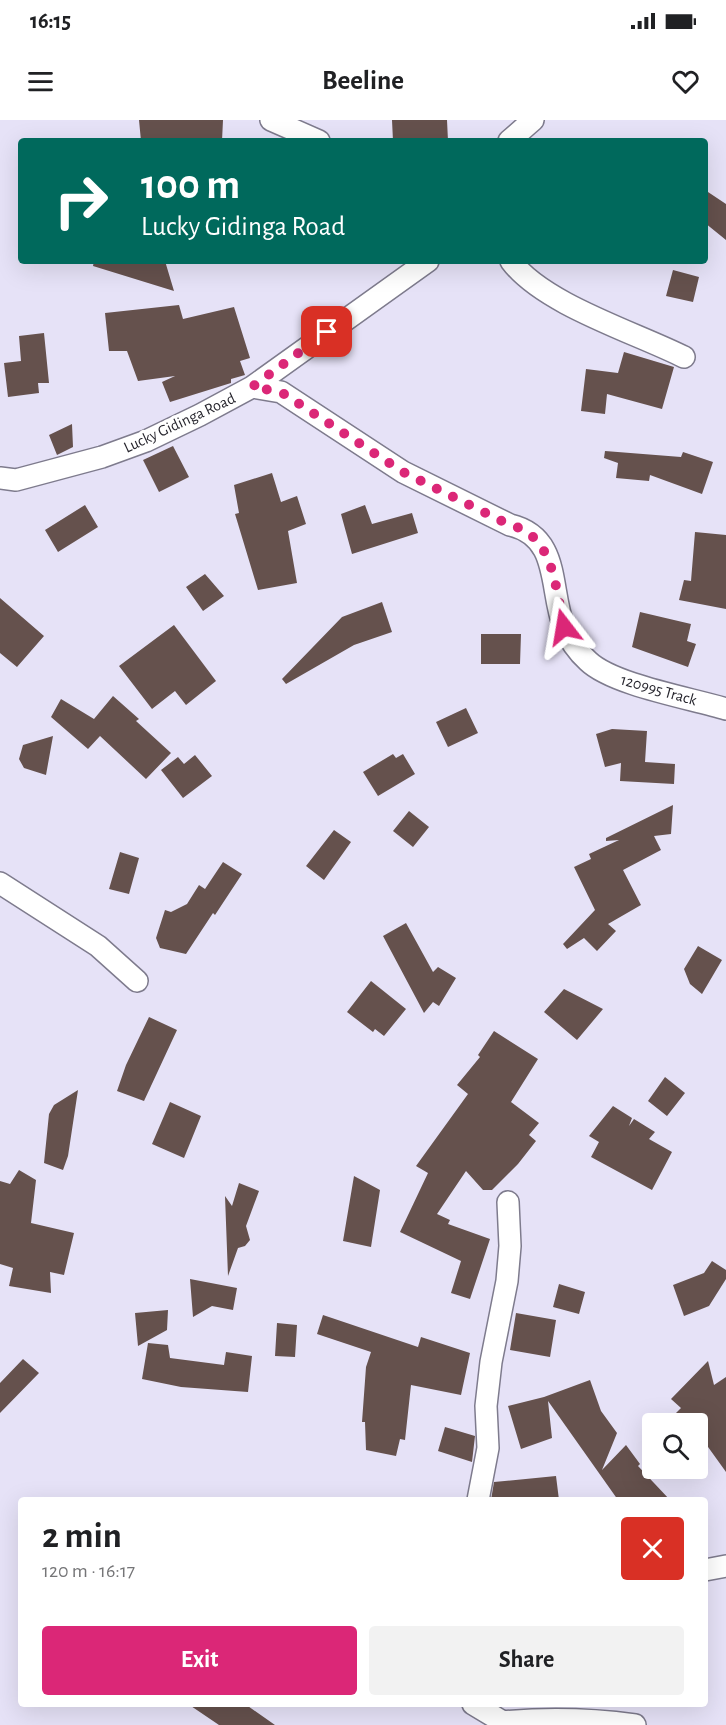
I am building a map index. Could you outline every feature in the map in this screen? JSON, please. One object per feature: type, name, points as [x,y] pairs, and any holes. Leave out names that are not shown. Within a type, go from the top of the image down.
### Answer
[{"type":"street","points":[[272,120],[312,138]]},
{"type":"street","points":[[512,138],[533,120]]},
{"type":"street","name":"Lucky Gidinga Road","points":[[0,478],[16,480],[102,458],[146,441],[252,387],[424,264]]},
{"type":"street","points":[[514,264],[541,290],[566,304],[684,357]]},
{"type":"street","name":"120995 Track","points":[[252,387],[281,392],[403,472],[510,525],[526,529],[536,537],[551,567],[564,627],[589,662],[620,679],[726,709]]},
{"type":"street","points":[[0,883],[98,946],[137,981]]},
{"type":"street","points":[[479,1497],[488,1448],[486,1406],[491,1362],[507,1281],[510,1246],[508,1202]]},
{"type":"street","points":[[708,1569],[726,1566]]},
{"type":"street","points":[[478,1707],[502,1723],[532,1719],[603,1720],[635,1725]]},
{"type":"street","points":[[502,1723],[517,1707]]},
{"type":"building","points":[[139,120],[223,120],[222,138],[141,138]]},
{"type":"building","points":[[392,120],[447,120],[448,138],[393,138]]},
{"type":"building","points":[[708,192],[726,204],[726,240],[708,225]]},
{"type":"building","points":[[93,264],[166,264],[174,291],[93,266]]},
{"type":"building","points":[[673,270],[699,277],[693,302],[666,296]]},
{"type":"building","points":[[179,305],[183,319],[234,307],[250,358],[240,361],[245,375],[231,379],[231,383],[170,402],[162,382],[175,376],[138,381],[127,351],[109,351],[105,313]]},
{"type":"building","points":[[44,333],[49,383],[38,383],[39,393],[8,397],[4,363],[21,361],[19,336]]},
{"type":"building","points":[[624,352],[674,367],[662,409],[607,394],[605,414],[581,411],[586,369],[618,373]]},
{"type":"building","points":[[72,424],[73,447],[57,455],[49,435]]},
{"type":"building","points":[[173,446],[189,477],[159,492],[143,460]]},
{"type":"building","points":[[605,451],[681,457],[683,452],[713,462],[702,494],[650,475],[649,481],[616,478],[618,463],[604,458]]},
{"type":"building","points":[[272,473],[281,502],[297,496],[306,524],[288,531],[297,583],[258,590],[235,514],[239,513],[234,485]]},
{"type":"building","points":[[85,505],[98,527],[58,552],[45,530]]},
{"type":"building","points":[[365,505],[372,524],[412,513],[418,533],[352,554],[341,514]]},
{"type":"building","points":[[695,532],[726,535],[726,609],[679,600],[684,580],[691,581]]},
{"type":"building","points":[[205,574],[224,596],[203,611],[186,587]]},
{"type":"building","points":[[0,598],[44,636],[17,667],[0,653]]},
{"type":"building","points":[[382,602],[392,632],[354,645],[286,684],[282,679],[342,617]]},
{"type":"building","points":[[640,612],[691,624],[687,641],[696,644],[688,667],[632,647]]},
{"type":"building","points":[[174,625],[216,681],[186,705],[175,691],[152,709],[119,666]]},
{"type":"building","points":[[481,634],[521,634],[520,664],[481,664]]},
{"type":"building","points":[[113,696],[139,719],[136,721],[171,753],[146,779],[100,736],[88,749],[51,717],[61,699],[94,719]]},
{"type":"building","points":[[466,708],[478,733],[448,747],[436,722]]},
{"type":"building","points":[[612,729],[647,731],[645,762],[675,764],[674,784],[620,781],[621,763],[605,767],[596,734]]},
{"type":"building","points":[[53,736],[46,775],[24,768],[19,759],[23,745]]},
{"type":"building","points":[[393,754],[396,758],[403,754],[415,774],[378,796],[363,772]]},
{"type":"building","points":[[195,755],[212,776],[183,798],[161,770],[178,757],[184,764]]},
{"type":"building","points":[[673,805],[671,834],[654,836],[661,850],[623,870],[641,905],[608,924],[616,931],[597,951],[584,938],[567,949],[563,944],[595,910],[574,867],[591,859],[589,854],[619,840],[606,841],[606,838]]},
{"type":"building","points":[[409,811],[429,827],[413,847],[393,831]]},
{"type":"building","points":[[334,830],[351,842],[324,880],[306,866]]},
{"type":"building","points":[[120,852],[139,858],[129,894],[109,889]]},
{"type":"building","points":[[223,862],[242,874],[215,915],[213,913],[186,954],[160,948],[156,938],[165,910],[171,912],[187,904],[199,885],[205,889]]},
{"type":"building","points":[[406,923],[433,972],[438,967],[456,978],[439,1006],[433,1002],[424,1013],[383,936]]},
{"type":"building","points":[[698,946],[722,960],[702,994],[690,984],[684,969]]},
{"type":"building","points":[[371,981],[406,1009],[384,1036],[375,1029],[373,1032],[347,1012]]},
{"type":"building","points":[[564,989],[603,1009],[577,1040],[544,1012]]},
{"type":"building","points":[[149,1017],[177,1030],[144,1101],[117,1091],[126,1065]]},
{"type":"building","points":[[494,1031],[538,1059],[511,1102],[539,1123],[529,1135],[536,1141],[518,1164],[492,1190],[483,1190],[466,1171],[437,1214],[450,1220],[448,1224],[490,1239],[470,1299],[451,1293],[461,1261],[400,1232],[428,1173],[416,1166],[468,1094],[457,1085],[480,1057],[478,1055]]},
{"type":"building","points":[[665,1077],[685,1093],[667,1116],[648,1101]]},
{"type":"building","points":[[78,1090],[68,1156],[63,1170],[44,1163],[49,1114],[54,1105]]},
{"type":"building","points":[[170,1102],[201,1116],[184,1158],[152,1144]]},
{"type":"building","points":[[613,1106],[632,1118],[629,1126],[634,1119],[655,1132],[649,1139],[672,1152],[652,1190],[591,1157],[599,1142],[589,1136]]},
{"type":"building","points":[[19,1170],[36,1180],[31,1223],[74,1233],[64,1275],[50,1272],[51,1293],[9,1286],[13,1268],[0,1264],[0,1181],[10,1184]]},
{"type":"building","points":[[354,1176],[380,1190],[371,1247],[343,1241]]},
{"type":"building","points":[[239,1183],[259,1191],[246,1226],[250,1240],[245,1246],[238,1248],[228,1276],[225,1196],[232,1206]]},
{"type":"building","points":[[712,1261],[726,1270],[726,1279],[709,1306],[684,1316],[673,1285],[704,1273]]},
{"type":"building","points":[[190,1279],[237,1288],[233,1310],[212,1306],[193,1317]]},
{"type":"building","points":[[559,1284],[585,1292],[579,1314],[553,1307]]},
{"type":"building","points":[[168,1310],[167,1330],[138,1346],[135,1313]]},
{"type":"building","points":[[516,1313],[556,1320],[550,1357],[510,1350]]},
{"type":"building","points":[[323,1315],[418,1347],[421,1337],[470,1353],[461,1395],[411,1385],[405,1440],[400,1439],[396,1456],[366,1450],[365,1422],[362,1422],[366,1367],[371,1352],[317,1334]]},
{"type":"building","points":[[277,1323],[297,1325],[295,1357],[275,1356]]},
{"type":"building","points":[[148,1343],[168,1345],[170,1358],[224,1365],[226,1352],[252,1356],[248,1392],[181,1387],[142,1379]]},
{"type":"building","points":[[23,1359],[39,1373],[0,1413],[0,1383]]},
{"type":"building","points":[[708,1361],[714,1385],[726,1377],[726,1472],[708,1447],[708,1413],[676,1413],[681,1408],[671,1399]]},
{"type":"building","points":[[590,1380],[601,1411],[617,1433],[602,1470],[626,1445],[640,1464],[638,1466],[642,1470],[642,1479],[650,1479],[667,1497],[616,1497],[548,1401],[552,1438],[521,1449],[508,1406],[544,1397]]},
{"type":"building","points":[[445,1427],[475,1436],[472,1462],[438,1451]]},
{"type":"building","points":[[556,1476],[559,1497],[492,1497],[494,1482]]},
{"type":"building","points":[[192,1707],[249,1707],[275,1725],[219,1725]]},
{"type":"route","points":[[327,332],[252,387],[281,392],[403,472],[510,525],[526,529],[536,537],[545,551],[551,567],[564,627]]}]
